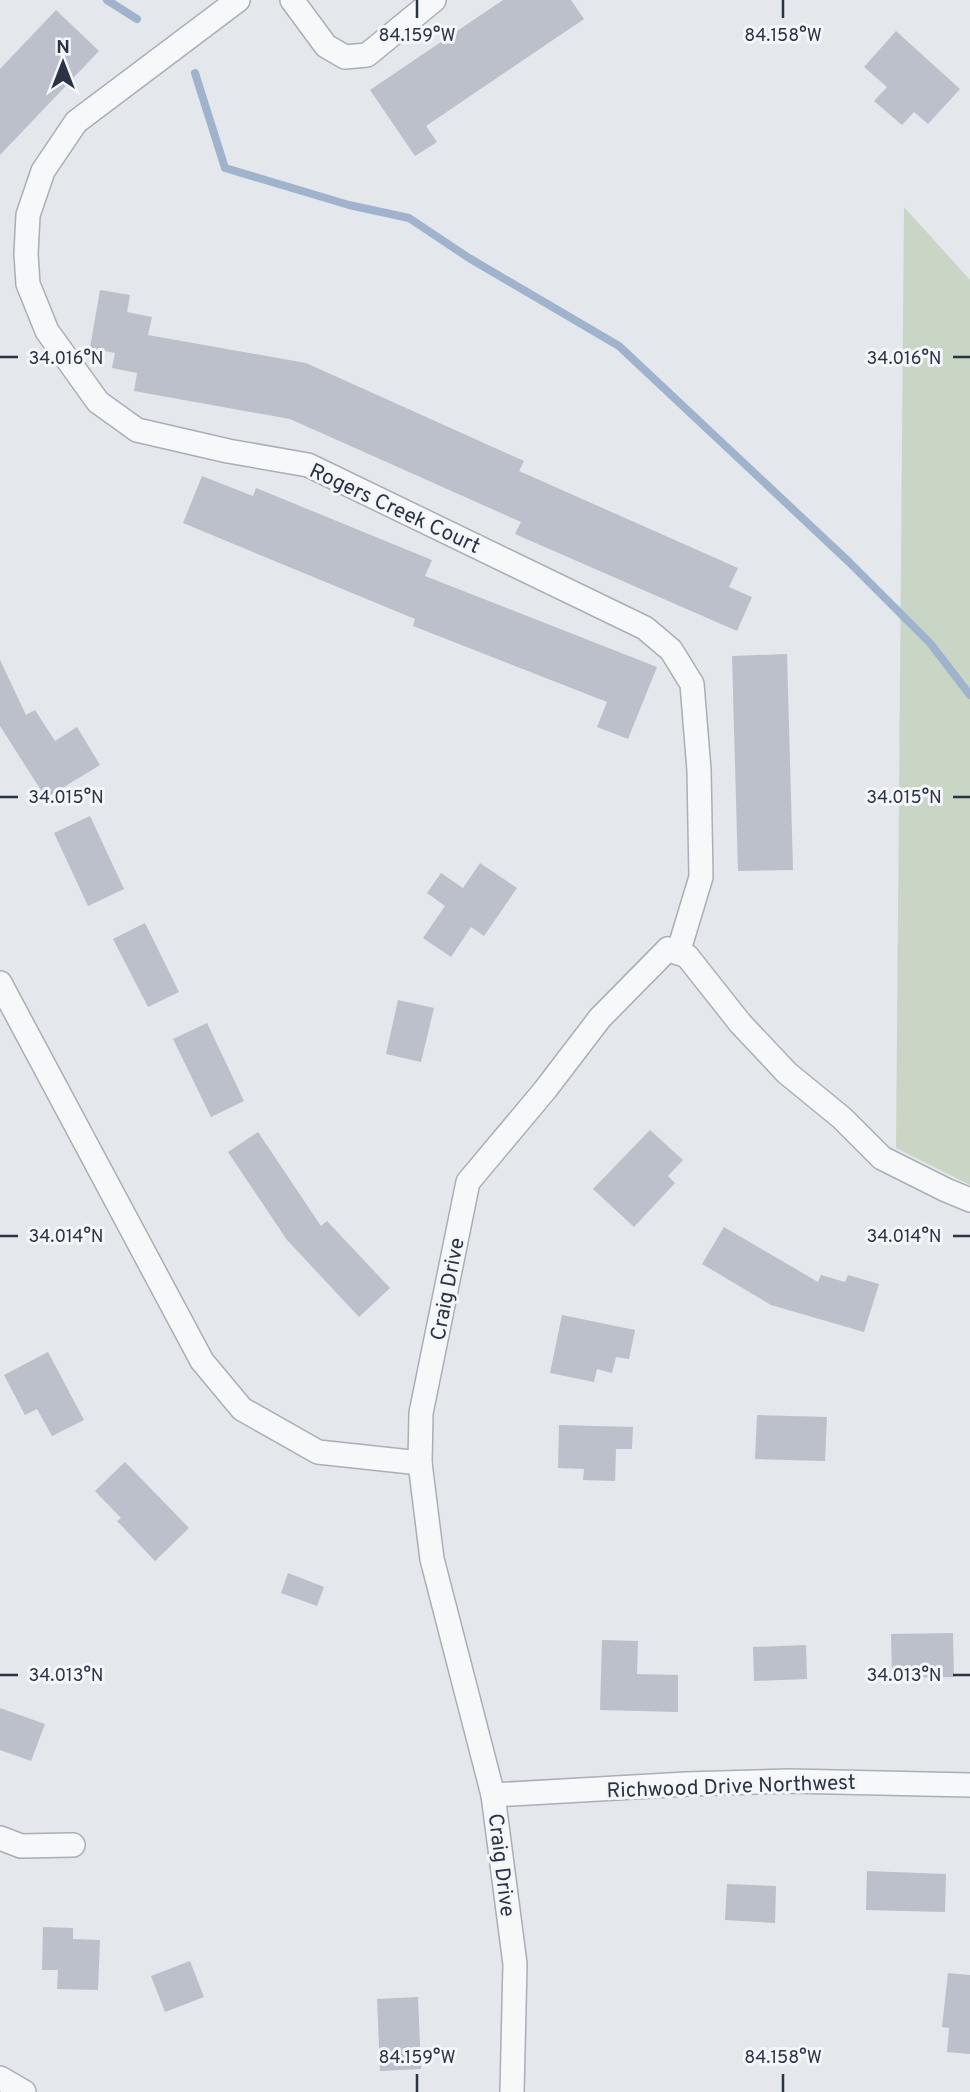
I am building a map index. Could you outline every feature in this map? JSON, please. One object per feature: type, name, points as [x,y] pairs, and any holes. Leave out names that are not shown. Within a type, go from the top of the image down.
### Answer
[{"type":"street","name":"Rogers Creek Court","points":[[238,0],[76,122],[43,171],[28,215],[26,254],[28,285],[47,331],[98,402],[136,430],[228,451],[308,465],[645,628],[671,649],[692,684],[699,783],[701,877],[678,953]]},
{"type":"street","points":[[292,0],[326,46],[345,57],[367,55],[434,0]]},
{"type":"street","name":"Craig Drive","points":[[512,2092],[515,1964],[493,1795],[432,1559],[420,1463],[421,1413],[468,1182],[545,1090],[600,1018],[668,949],[678,953]]},
{"type":"street","points":[[678,953],[687,956],[740,1023],[787,1073],[842,1118],[882,1158],[970,1200]]},
{"type":"street","points":[[0,983],[202,1361],[242,1409],[318,1452],[420,1463]]},
{"type":"street","name":"Richwood Drive Northwest","points":[[493,1795],[777,1781],[970,1785]]},
{"type":"street","points":[[0,1838],[21,1846],[73,1845]]},
{"type":"street","points":[[0,2078],[24,2092]]},
{"type":"green space","points":[[904,207],[970,280],[970,1185],[896,1148]]},
{"type":"building","points":[[503,0],[571,0],[584,19],[426,126],[437,142],[415,156],[370,90]]},
{"type":"building","points":[[56,10],[99,51],[0,155],[0,69]]},
{"type":"building","points":[[896,31],[960,89],[928,124],[914,112],[902,125],[874,101],[887,87],[864,67]]},
{"type":"building","points":[[100,290],[130,295],[127,312],[152,317],[148,335],[306,363],[524,461],[519,471],[738,568],[729,587],[752,597],[737,631],[515,534],[521,522],[290,419],[134,391],[137,373],[112,368],[115,353],[90,348]]},
{"type":"building","points":[[202,476],[253,496],[256,488],[432,560],[425,576],[657,667],[628,739],[597,727],[607,702],[413,626],[415,619],[183,523]]},
{"type":"building","points":[[787,654],[793,870],[738,871],[732,656]]},
{"type":"building","points":[[0,660],[26,715],[35,710],[55,741],[77,727],[100,765],[46,798],[0,726]]},
{"type":"building","points":[[90,816],[124,889],[88,906],[54,833]]},
{"type":"building","points":[[480,863],[517,888],[484,936],[471,927],[451,957],[423,938],[445,906],[427,893],[441,873],[463,888]]},
{"type":"building","points":[[145,923],[179,992],[148,1007],[113,939]]},
{"type":"building","points":[[398,1000],[434,1008],[421,1062],[386,1054]]},
{"type":"building","points":[[207,1023],[244,1101],[211,1117],[173,1039]]},
{"type":"building","points":[[650,1130],[683,1160],[668,1176],[675,1183],[634,1227],[593,1189]]},
{"type":"building","points":[[258,1132],[321,1226],[327,1221],[390,1288],[359,1317],[287,1240],[228,1152]]},
{"type":"building","points":[[724,1227],[818,1282],[821,1275],[845,1282],[848,1275],[879,1284],[864,1332],[771,1305],[702,1264]]},
{"type":"building","points":[[562,1315],[635,1330],[629,1359],[616,1357],[612,1373],[597,1369],[594,1382],[550,1373]]},
{"type":"building","points":[[48,1352],[84,1420],[52,1436],[37,1409],[25,1415],[4,1375]]},
{"type":"building","points":[[757,1415],[827,1417],[825,1461],[755,1459]]},
{"type":"building","points":[[559,1425],[633,1427],[632,1449],[616,1449],[615,1481],[583,1480],[584,1469],[558,1468]]},
{"type":"building","points":[[125,1462],[189,1528],[155,1561],[117,1521],[121,1518],[95,1491]]},
{"type":"building","points":[[288,1573],[324,1587],[317,1606],[281,1593]]},
{"type":"building","points":[[953,1633],[954,1677],[892,1678],[891,1634]]},
{"type":"building","points":[[602,1640],[638,1641],[637,1674],[678,1675],[678,1712],[600,1710]]},
{"type":"building","points":[[806,1645],[807,1679],[754,1681],[753,1647]]},
{"type":"building","points":[[0,1708],[45,1724],[31,1761],[0,1750]]},
{"type":"building","points":[[867,1871],[946,1874],[945,1912],[866,1910]]},
{"type":"building","points":[[727,1884],[776,1886],[775,1923],[725,1920]]},
{"type":"building","points":[[43,1927],[73,1928],[73,1939],[100,1940],[98,1990],[57,1989],[58,1970],[42,1970]]},
{"type":"building","points":[[190,1961],[204,1997],[165,2012],[151,1976]]},
{"type":"building","points":[[948,1973],[970,1975],[970,2054],[947,2052],[949,2028],[942,2027]]},
{"type":"building","points":[[418,1997],[421,2069],[380,2071],[377,1999]]},
{"type":"waterway","points":[[107,0],[137,19]]},
{"type":"waterway","points":[[195,73],[225,168],[349,205],[409,218],[469,258],[619,346],[848,561],[930,643],[970,695]]}]
